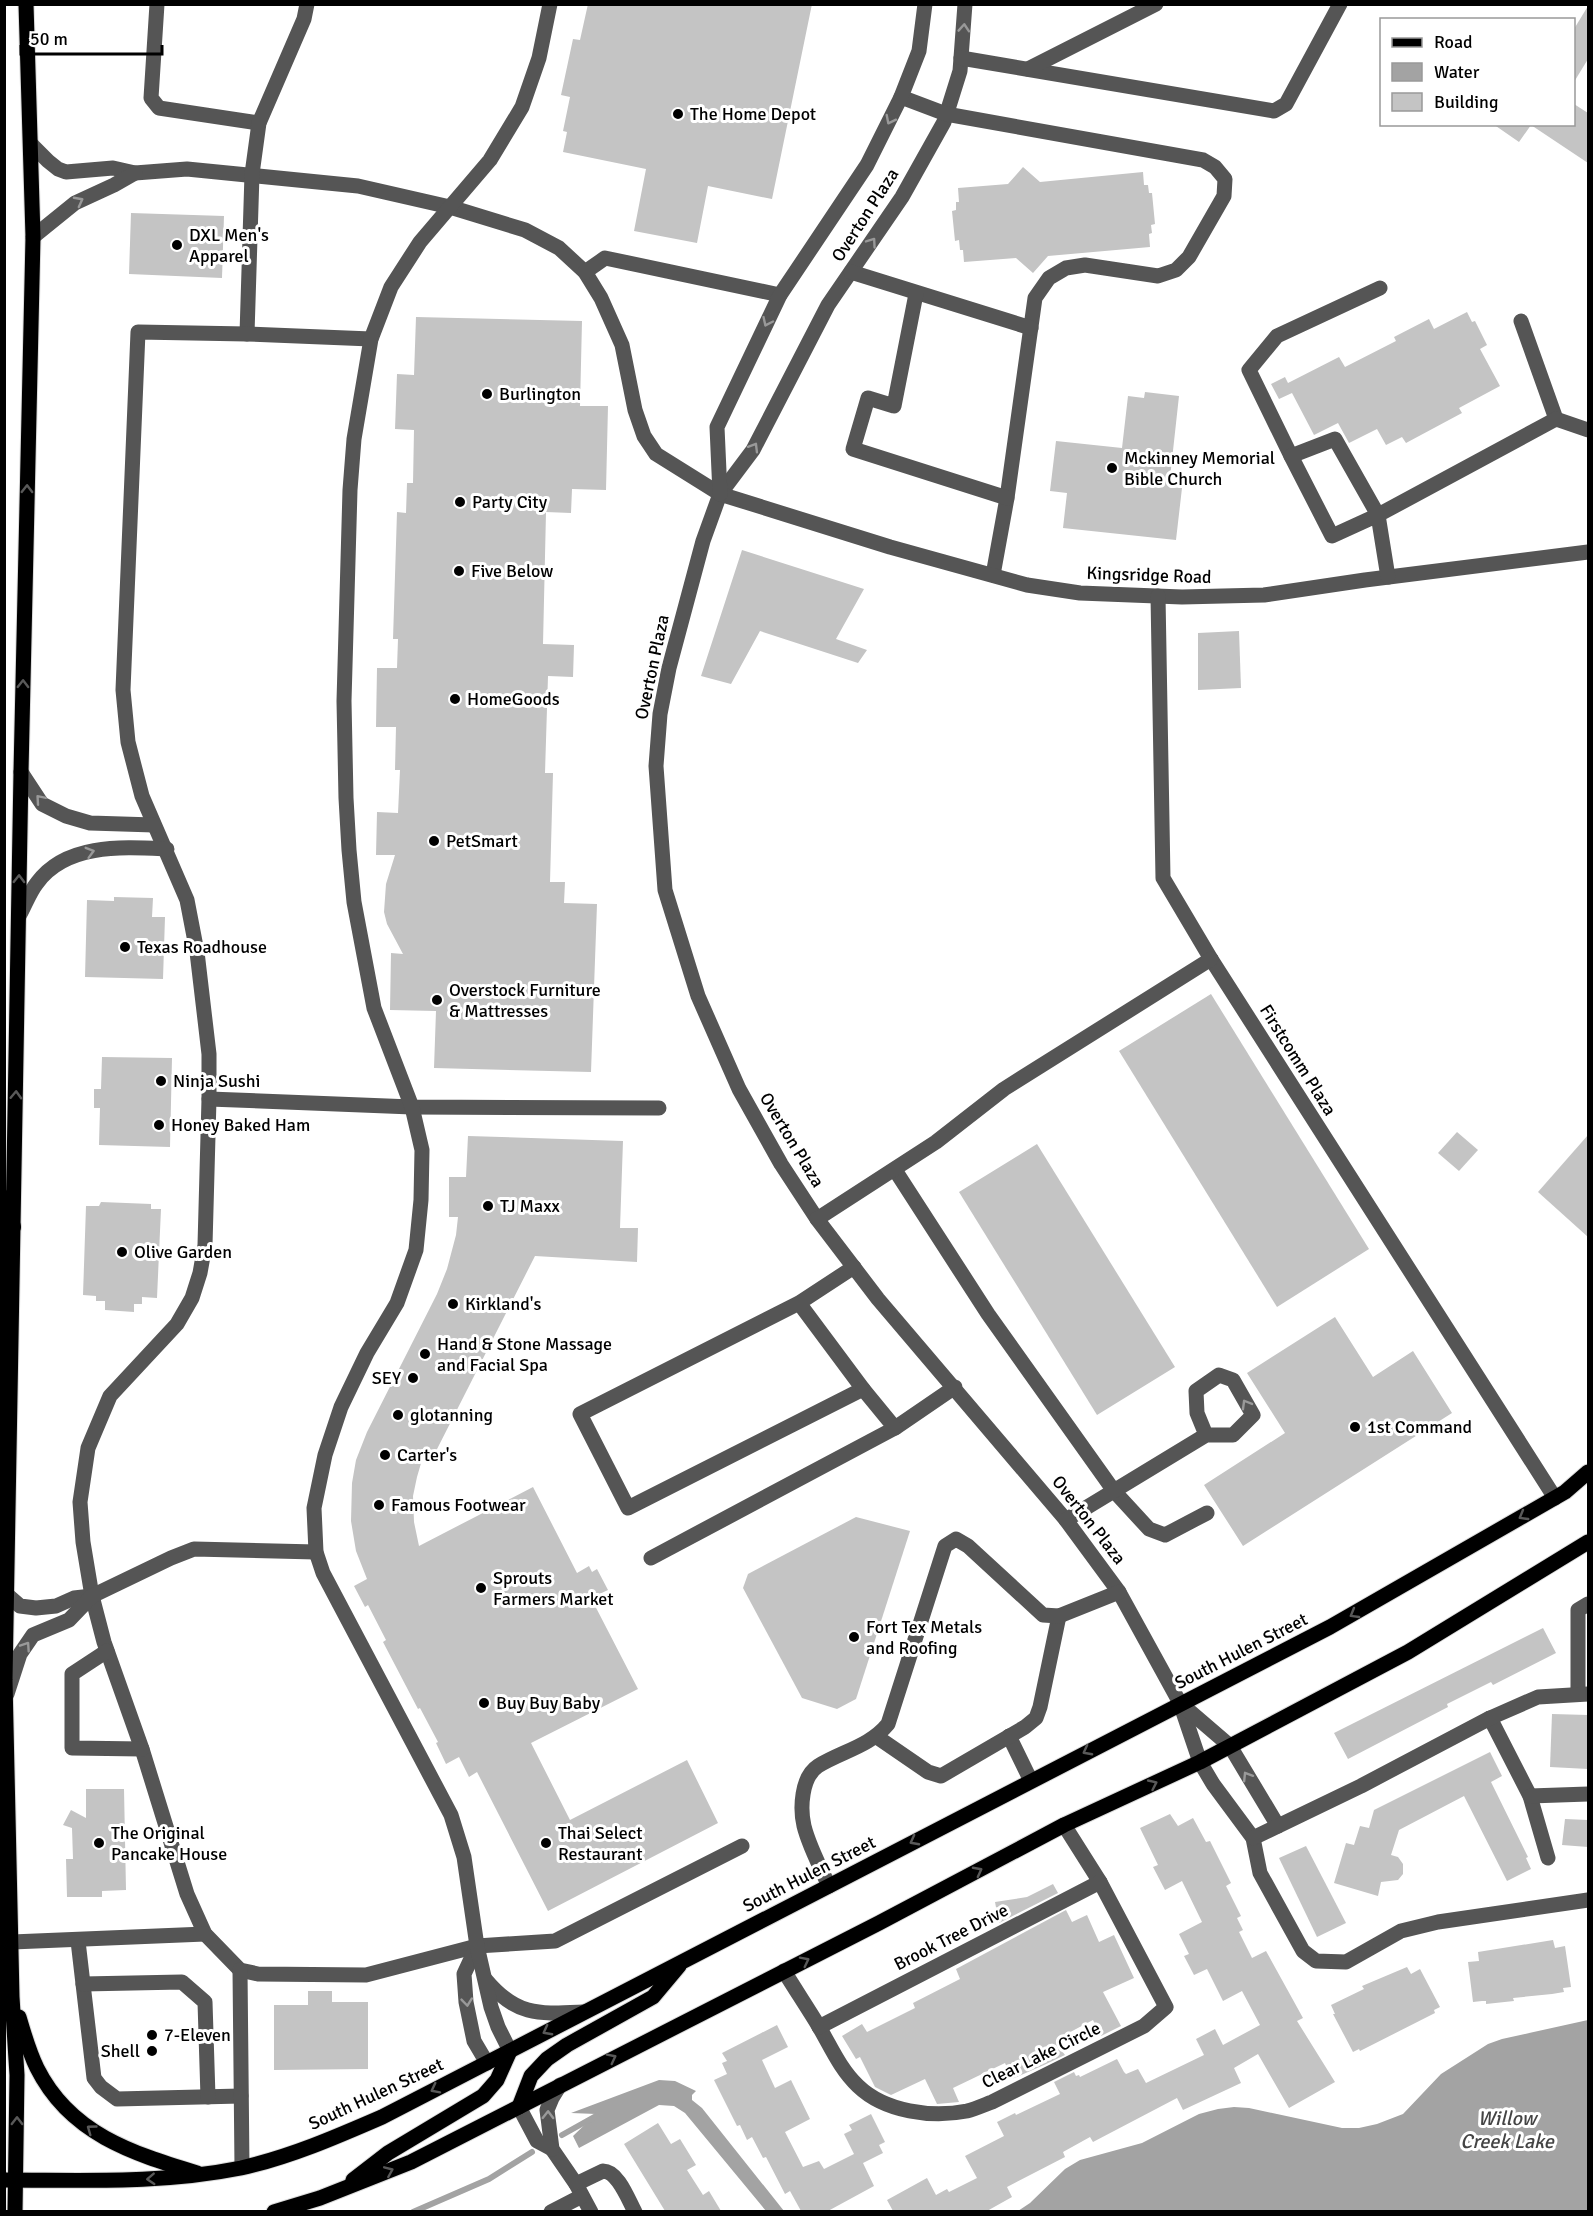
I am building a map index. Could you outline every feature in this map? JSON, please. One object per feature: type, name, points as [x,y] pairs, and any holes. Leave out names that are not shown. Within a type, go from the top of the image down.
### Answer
[{"type":"highway","points":[[4,1198],[12,1227]]},
{"type":"main road","points":[[15,2211],[10,2180],[17,2075],[12,1997],[5,1700],[12,1227],[33,237],[26,4]]},
{"type":"main road","name":"South Hulen Street","points":[[10,2180],[109,2182],[202,2174],[242,2167],[331,2139],[382,2117],[1180,1703],[1330,1628],[1555,1498],[1588,1472]]},
{"type":"main road","points":[[274,2211],[339,2191],[411,2162],[879,1923],[1064,1825],[1200,1762],[1408,1652],[1588,1542]]},
{"type":"main road","points":[[519,2107],[527,2083],[537,2069],[557,2051],[653,1997],[683,1961]]},
{"type":"main road","points":[[12,1997],[37,2067],[60,2104],[78,2120],[119,2146],[141,2156],[202,2174]]},
{"type":"main road","points":[[339,2191],[388,2153],[476,2102],[490,2090],[510,2050]]},
{"type":"main road","points":[[487,2063],[527,2083],[555,2087]]},
{"type":"main road","points":[[4,2101],[17,2075]]},
{"type":"street","points":[[157,4],[151,98],[159,108],[259,123]]},
{"type":"street","points":[[247,334],[252,174],[259,123],[304,19],[307,4]]},
{"type":"street","points":[[510,2050],[495,2019],[484,1978],[464,1857],[451,1815],[323,1573],[316,1552],[314,1508],[325,1455],[341,1407],[367,1353],[397,1303],[416,1250],[421,1200],[422,1150],[412,1107],[374,1008],[354,902],[346,798],[344,700],[350,490],[354,439],[371,339],[391,287],[420,242],[489,160],[522,107],[539,58],[550,4]]},
{"type":"street","name":"Overton Plaza","points":[[720,494],[717,427],[780,295],[867,165],[901,97],[919,51],[925,4]]},
{"type":"street","name":"Overton Plaza","points":[[965,4],[960,71],[944,123],[902,197],[828,305],[753,450],[720,494],[703,541],[669,668],[660,714],[656,766],[665,890],[698,996],[739,1089],[781,1164],[817,1218],[878,1299],[1066,1520],[1119,1592],[1180,1703]]},
{"type":"street","points":[[1028,69],[1156,4]]},
{"type":"street","points":[[961,58],[1274,111],[1286,104],[1340,4]]},
{"type":"street","points":[[901,97],[946,114],[1203,160],[1215,167],[1225,179],[1224,196],[1189,257],[1176,270],[1158,276],[1085,265],[1066,268],[1049,278],[1035,298],[1007,498],[993,575]]},
{"type":"street","points":[[31,144],[58,169],[66,172],[113,168],[135,173]]},
{"type":"street","name":"Kingsridge Road","points":[[135,173],[187,169],[358,186],[450,207],[525,230],[559,248],[585,272],[601,297],[622,345],[635,410],[645,436],[656,454],[720,494],[890,547],[1027,585],[1080,593],[1202,598],[1264,595],[1588,552]]},
{"type":"street","points":[[33,237],[75,203],[135,173]]},
{"type":"street","points":[[585,272],[605,258],[780,295]]},
{"type":"street","points":[[851,272],[915,294],[1031,328]]},
{"type":"street","points":[[1380,288],[1277,336],[1249,370],[1332,536],[1378,515],[1556,419],[1588,430]]},
{"type":"street","points":[[915,294],[894,405],[868,398],[853,449],[1007,498]]},
{"type":"street","points":[[1521,321],[1556,419]]},
{"type":"street","points":[[371,339],[138,332],[123,690],[128,742],[142,796],[167,849],[187,900],[197,952],[208,1054],[205,1245],[200,1273],[192,1298],[177,1324],[110,1396],[88,1448],[81,1502],[83,1542],[92,1596],[107,1651],[142,1749],[187,1894],[205,1934],[240,1970],[258,1974],[366,1975],[477,1946],[555,1941],[742,1846]]},
{"type":"street","points":[[1291,456],[1335,439],[1378,515],[1388,577]]},
{"type":"street","name":"Firstcomm Plaza","points":[[1158,596],[1163,878],[1211,959],[1555,1498]]},
{"type":"street","points":[[21,772],[42,804],[66,816],[90,823],[154,825]]},
{"type":"street","points":[[19,916],[37,882],[60,862],[94,850],[131,847],[167,849]]},
{"type":"street","points":[[817,1218],[936,1142],[1005,1089],[1211,959]]},
{"type":"street","points":[[209,1099],[412,1107],[659,1108]]},
{"type":"street","points":[[895,1170],[988,1314],[1114,1491],[1149,1529],[1165,1536],[1207,1514]]},
{"type":"street","points":[[854,1267],[799,1303],[580,1414],[628,1509],[863,1389]]},
{"type":"street","points":[[799,1303],[895,1428]]},
{"type":"street","points":[[651,1558],[895,1428],[955,1388]]},
{"type":"street","points":[[1066,1520],[1206,1435]]},
{"type":"street","points":[[829,1886],[804,1826],[802,1800],[807,1778],[815,1768],[877,1737],[888,1724],[945,1546],[956,1539],[968,1546],[1043,1615],[1059,1616],[1119,1592]]},
{"type":"street","points":[[6,1593],[20,1606],[36,1608],[56,1606],[74,1598],[92,1596],[194,1549],[316,1552]]},
{"type":"street","points":[[5,1700],[20,1654],[33,1635],[69,1620],[92,1596]]},
{"type":"street","points":[[1253,1838],[1361,1786],[1490,1718],[1538,1697],[1583,1694],[1578,1610],[1588,1604]]},
{"type":"street","points":[[877,1737],[927,1772],[941,1776],[1009,1736],[1036,1718],[1059,1616]]},
{"type":"street","points":[[107,1651],[72,1674],[72,1748],[142,1749]]},
{"type":"street","points":[[1180,1703],[1230,1746],[1278,1826]]},
{"type":"street","points":[[1180,1703],[1200,1762],[1213,1784],[1253,1838],[1260,1873],[1303,1951],[1317,1961],[1346,1962],[1401,1931],[1429,1924],[1588,1900]]},
{"type":"street","points":[[1490,1718],[1530,1796],[1548,1858]]},
{"type":"street","points":[[1009,1736],[1031,1781]]},
{"type":"street","points":[[1530,1796],[1588,1794]]},
{"type":"street","name":"Clear Lake Circle","points":[[784,1971],[819,2026],[838,2062],[860,2088],[883,2103],[907,2111],[944,2113],[968,2111],[992,2102],[1144,2026],[1166,2007],[1100,1882],[1064,1825]]},
{"type":"street","name":"Brook Tree Drive","points":[[819,2026],[1100,1882]]},
{"type":"street","points":[[12,1942],[205,1934]]},
{"type":"street","points":[[78,1941],[94,2078],[101,2087],[117,2099],[241,2096]]},
{"type":"street","points":[[477,1946],[464,1974],[466,2002],[474,2041],[487,2063]]},
{"type":"street","points":[[240,1970],[242,2167]]},
{"type":"street","points":[[484,1978],[504,1999],[524,2009],[538,2013],[584,2012]]},
{"type":"street","points":[[83,1984],[182,1982],[205,2002],[208,2097]]},
{"type":"street","points":[[555,2087],[547,2110],[552,2149],[591,2211]]},
{"type":"street","points":[[519,2107],[537,2141],[552,2149]]},
{"type":"street","points":[[551,2211],[603,2171],[612,2174],[635,2211]]},
{"type":"water","name":"Willow Creek Lake","points":[[1588,2020],[1588,2211],[1018,2211],[1030,2203],[1065,2169],[1080,2160],[1142,2143],[1199,2114],[1234,2107],[1249,2108],[1342,2128],[1359,2128],[1377,2124],[1403,2114],[1441,2074],[1488,2044]]},
{"type":"water","points":[[659,2080],[675,2081],[696,2091],[692,2095],[692,2100],[702,2108],[784,2211],[766,2211],[685,2113],[674,2106],[659,2105],[579,2148],[573,2136],[596,2114],[571,2113]]},
{"type":"building","name":"The Home Depot","points":[[588,4],[812,4],[772,199],[708,186],[697,243],[634,231],[646,169],[563,152],[567,132],[563,131],[570,97],[561,95],[573,39],[580,40]]},
{"type":"building","points":[[1588,6],[1588,59],[1575,80],[1575,27]]},
{"type":"building","points":[[1575,105],[1588,113],[1588,163],[1532,126],[1575,126]]},
{"type":"building","points":[[1496,126],[1530,126],[1519,142]]},
{"type":"building","points":[[1023,167],[1040,182],[1143,172],[1144,185],[1148,185],[1149,193],[1152,193],[1155,224],[1151,225],[1152,233],[1149,234],[1150,247],[1048,256],[1033,273],[1016,258],[964,262],[959,240],[955,241],[952,211],[956,210],[956,202],[959,202],[958,188],[1008,184]]},
{"type":"building","name":"DXL Men's Apparel","points":[[131,213],[224,216],[222,278],[129,274]]},
{"type":"building","points":[[1467,312],[1472,322],[1475,321],[1487,345],[1480,349],[1500,386],[1459,408],[1462,413],[1406,443],[1402,437],[1386,445],[1377,429],[1349,443],[1338,423],[1314,435],[1292,393],[1279,399],[1271,384],[1285,377],[1288,383],[1339,357],[1345,367],[1396,341],[1394,337],[1429,319],[1434,329]]},
{"type":"building","points":[[416,317],[582,321],[580,406],[608,406],[606,490],[572,489],[571,513],[546,512],[543,644],[574,645],[573,677],[548,676],[545,773],[553,773],[550,882],[565,882],[564,903],[597,904],[591,1072],[434,1068],[436,1011],[390,1010],[391,953],[403,954],[387,924],[384,912],[386,884],[395,855],[376,855],[377,812],[398,813],[400,770],[395,770],[396,727],[376,727],[377,668],[397,668],[398,639],[393,639],[397,512],[406,513],[407,483],[413,483],[414,430],[395,429],[397,374],[414,375]]},
{"type":"building","name":"Mckinney Memorial Bible Church","points":[[1145,392],[1179,396],[1169,487],[1182,488],[1176,540],[1063,528],[1067,493],[1050,491],[1056,441],[1122,448],[1128,396],[1144,398]]},
{"type":"building","points":[[742,550],[864,589],[836,639],[867,650],[858,663],[760,631],[731,684],[701,676]]},
{"type":"building","points":[[1239,631],[1241,688],[1198,690],[1198,633]]},
{"type":"building","name":"Texas Roadhouse","points":[[114,897],[153,898],[152,917],[165,917],[163,979],[85,977],[87,900],[114,901]]},
{"type":"building","points":[[1211,994],[1369,1249],[1277,1307],[1119,1051]]},
{"type":"building","points":[[102,1057],[172,1058],[170,1147],[99,1145],[100,1108],[94,1108],[94,1089],[101,1089]]},
{"type":"building","points":[[1457,1132],[1478,1150],[1459,1171],[1438,1153]]},
{"type":"building","points":[[1588,1135],[1588,1237],[1538,1192]]},
{"type":"building","points":[[468,1136],[623,1141],[620,1228],[638,1228],[637,1262],[535,1256],[433,1457],[424,1453],[413,1496],[414,1522],[419,1546],[533,1487],[577,1573],[589,1566],[592,1572],[597,1569],[608,1590],[591,1598],[638,1689],[531,1743],[570,1820],[687,1760],[718,1823],[548,1911],[477,1772],[469,1777],[459,1757],[446,1764],[436,1743],[438,1742],[383,1642],[386,1640],[368,1605],[365,1607],[354,1586],[367,1579],[356,1551],[351,1521],[352,1483],[356,1460],[367,1432],[437,1294],[447,1269],[458,1217],[449,1217],[449,1177],[466,1177]]},
{"type":"building","points":[[1037,1144],[1175,1367],[1097,1415],[959,1192]]},
{"type":"building","name":"Olive Garden","points":[[101,1202],[151,1204],[151,1209],[161,1209],[157,1298],[142,1297],[142,1304],[134,1304],[134,1312],[105,1310],[105,1301],[96,1301],[96,1296],[83,1295],[86,1206],[99,1206]]},
{"type":"building","name":"1st Command","points":[[1335,1317],[1373,1377],[1413,1351],[1452,1413],[1243,1546],[1204,1485],[1285,1433],[1247,1373]]},
{"type":"building","points":[[856,1517],[910,1531],[856,1699],[837,1709],[802,1698],[743,1588],[748,1574]]},
{"type":"building","points":[[1543,1628],[1556,1653],[1493,1685],[1491,1682],[1447,1704],[1448,1707],[1348,1759],[1334,1733]]},
{"type":"building","points":[[1552,1714],[1588,1715],[1588,1769],[1550,1767]]},
{"type":"building","points":[[1490,1752],[1502,1776],[1491,1782],[1528,1857],[1526,1858],[1531,1869],[1507,1881],[1464,1796],[1399,1830],[1391,1855],[1398,1857],[1403,1864],[1403,1874],[1398,1880],[1381,1882],[1378,1896],[1334,1883],[1346,1843],[1354,1845],[1360,1826],[1369,1828],[1374,1810]]},
{"type":"building","name":"The Original Pancake House","points":[[86,1789],[124,1789],[126,1890],[102,1891],[102,1897],[67,1897],[66,1859],[73,1859],[72,1828],[63,1825],[71,1810],[86,1818]]},
{"type":"building","points":[[1170,1814],[1178,1826],[1193,1818],[1206,1842],[1210,1841],[1231,1883],[1226,1886],[1241,1916],[1237,1918],[1243,1930],[1239,1932],[1252,1958],[1266,1951],[1303,2018],[1297,2021],[1335,2082],[1289,2108],[1258,2054],[1234,2068],[1241,2083],[1183,2110],[1177,2098],[1093,2142],[1090,2137],[1063,2152],[1065,2157],[1007,2187],[1012,2197],[987,2211],[893,2211],[887,2200],[927,2178],[936,2195],[947,2189],[949,2192],[977,2178],[965,2156],[1004,2136],[997,2122],[1060,2094],[1054,2082],[1074,2072],[1080,2077],[1117,2059],[1126,2074],[1138,2069],[1146,2083],[1204,2055],[1196,2039],[1215,2029],[1223,2045],[1260,2025],[1242,1991],[1223,2001],[1207,1969],[1194,1975],[1184,1956],[1189,1954],[1179,1934],[1202,1922],[1182,1881],[1165,1890],[1153,1867],[1158,1865],[1140,1828]]},
{"type":"building","points":[[1565,1819],[1588,1820],[1588,1847],[1562,1845]]},
{"type":"building","points":[[1306,1846],[1346,1923],[1317,1937],[1279,1858]]},
{"type":"building","points":[[1053,1884],[1058,1893],[999,1923],[995,1902],[1027,1897]]},
{"type":"building","points":[[1066,1910],[1072,1922],[1087,1915],[1099,1942],[1114,1935],[1134,1978],[1103,1992],[1121,2026],[1101,2036],[1093,2020],[1059,2038],[1065,2049],[1062,2051],[1065,2055],[1012,2079],[1005,2063],[953,2088],[959,2102],[937,2104],[925,2079],[891,2095],[875,2087],[860,2057],[856,2059],[842,2036],[862,2024],[867,2032],[915,2008],[913,2003],[960,1979],[956,1969]]},
{"type":"building","points":[[1553,1940],[1555,1948],[1565,1946],[1571,1987],[1563,1988],[1564,1992],[1513,1998],[1514,2001],[1486,2004],[1486,2001],[1473,2002],[1468,1962],[1479,1961],[1478,1952]]},
{"type":"building","points":[[1407,1967],[1411,1974],[1420,1969],[1440,2007],[1434,2010],[1435,2013],[1360,2051],[1359,2049],[1353,2052],[1333,2014],[1335,2014],[1331,2005],[1364,1989],[1362,1986]]},
{"type":"building","points":[[308,1991],[332,1991],[332,2002],[368,2002],[368,2069],[274,2070],[274,2005],[308,2005]]},
{"type":"building","points":[[777,2025],[788,2047],[762,2060],[775,2088],[791,2080],[810,2119],[785,2132],[803,2167],[819,2161],[824,2169],[854,2154],[844,2134],[852,2130],[849,2125],[871,2114],[885,2142],[879,2145],[883,2153],[863,2163],[874,2186],[828,2211],[801,2211],[790,2191],[785,2194],[766,2157],[763,2158],[752,2137],[747,2140],[740,2125],[737,2126],[714,2080],[727,2074],[722,2063],[727,2061],[722,2053]]},
{"type":"building","points":[[658,2123],[671,2144],[680,2139],[696,2165],[687,2170],[703,2195],[709,2191],[721,2211],[665,2211],[624,2144]]},
{"type":"waterway","points":[[562,2135],[596,2116]]},
{"type":"waterway","points":[[413,2212],[489,2179],[532,2152]]},
{"type":"place","name":"The Home Depot","points":[[678,114]]},
{"type":"place","name":"DXL Men's Apparel","points":[[177,245]]},
{"type":"place","name":"Burlington","points":[[487,394]]},
{"type":"place","name":"Mckinney Memorial Bible Church","points":[[1112,468]]},
{"type":"place","name":"Party City","points":[[460,502]]},
{"type":"place","name":"Five Below","points":[[459,571]]},
{"type":"place","name":"HomeGoods","points":[[455,699]]},
{"type":"place","name":"PetSmart","points":[[434,841]]},
{"type":"place","name":"Texas Roadhouse","points":[[125,947]]},
{"type":"place","name":"Overstock Furniture & Mattresses","points":[[437,1000]]},
{"type":"place","name":"Ninja Sushi","points":[[161,1081]]},
{"type":"place","name":"Honey Baked Ham","points":[[159,1125]]},
{"type":"place","name":"TJ Maxx","points":[[488,1206]]},
{"type":"place","name":"Olive Garden","points":[[122,1252]]},
{"type":"place","name":"Kirkland's","points":[[453,1304]]},
{"type":"place","name":"Hand & Stone Massage and Facial Spa","points":[[425,1354]]},
{"type":"place","name":"SEY","points":[[413,1378]]},
{"type":"place","name":"glotanning","points":[[398,1415]]},
{"type":"place","name":"1st Command","points":[[1355,1427]]},
{"type":"place","name":"Carter's","points":[[385,1455]]},
{"type":"place","name":"Famous Footwear","points":[[379,1505]]},
{"type":"place","name":"Sprouts Farmers Market","points":[[481,1588]]},
{"type":"place","name":"Fort Tex Metals and Roofing","points":[[854,1637]]},
{"type":"place","name":"Buy Buy Baby","points":[[484,1703]]},
{"type":"place","name":"The Original Pancake House","points":[[99,1843]]},
{"type":"place","name":"Thai Select Restaurant","points":[[546,1843]]},
{"type":"place","name":"7-Eleven","points":[[152,2035]]},
{"type":"place","name":"Shell","points":[[152,2051]]}]
